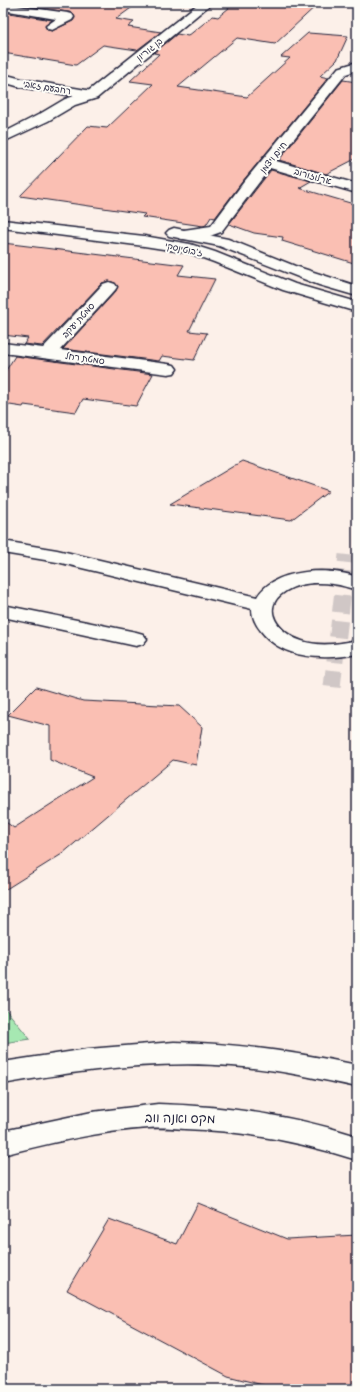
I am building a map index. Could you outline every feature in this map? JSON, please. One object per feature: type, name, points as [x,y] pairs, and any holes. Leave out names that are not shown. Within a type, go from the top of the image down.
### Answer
[{"type":"street","name":"בן גוריון","points":[[3,138],[70,102],[92,95],[206,3]]},
{"type":"street","points":[[3,7],[68,17],[52,26]]},
{"type":"street","name":"חיים ויצמן","points":[[182,234],[207,232],[216,229],[248,186],[342,71],[357,66]]},
{"type":"street","name":"רחבעם זאבי","points":[[3,78],[20,83],[92,95]]},
{"type":"street","name":"בן גוריון","points":[[75,114],[86,106],[92,95]]},
{"type":"street","name":"ארלוזורוב","points":[[268,163],[357,190]]},
{"type":"street","name":"ז'בוטינסקי","points":[[37,214],[182,234],[223,242],[289,269],[325,282],[357,291]]},
{"type":"street","name":"ז'בוטינסקי","points":[[3,224],[153,243],[191,250],[212,255],[254,274],[307,294],[357,307]]},
{"type":"street","name":"סמטת יעקב","points":[[48,353],[109,287]]},
{"type":"street","name":"סמטת רחל","points":[[3,348],[168,369]]},
{"type":"street","points":[[3,547],[57,556],[263,605]]},
{"type":"street","points":[[357,584],[338,578],[322,576],[290,581],[278,588],[269,596],[263,605],[263,617],[266,624],[270,630],[283,640],[301,648],[322,651],[344,651],[357,647]]},
{"type":"street","points":[[3,611],[136,639]]},
{"type":"street","points":[[3,1073],[58,1062],[116,1056],[181,1053],[231,1055],[293,1063],[357,1076]]},
{"type":"street","name":"מקס ואנה ווב","points":[[3,1143],[50,1131],[147,1116],[212,1117],[263,1124],[341,1142],[357,1148]]},
{"type":"green space","points":[[3,1006],[30,1039],[3,1043]]},
{"type":"building","points":[[7,3],[138,3],[116,19],[134,22],[128,27],[161,32],[137,50],[103,45],[76,65],[3,53],[3,12],[52,20],[45,26],[47,30],[52,31],[73,21],[75,18],[73,13]]},
{"type":"building","points":[[235,3],[319,3],[275,44],[237,38],[178,87],[247,97],[290,58],[281,57],[308,33],[348,36],[337,60],[320,76],[328,78],[242,182],[215,218],[211,217],[206,225],[203,226],[142,217],[145,214],[20,196],[88,126],[107,128],[153,84],[130,81],[159,54],[154,53],[177,34],[188,36],[213,16],[218,17]]},
{"type":"building","points":[[343,80],[357,82],[357,158],[326,174],[279,160]]},
{"type":"building","points":[[271,170],[311,181],[299,188],[357,205],[357,264],[282,241],[283,237],[254,233],[229,224]]},
{"type":"building","points":[[3,243],[184,265],[178,275],[215,279],[189,331],[207,333],[194,360],[162,356],[159,361],[63,349],[116,291],[118,286],[109,281],[102,283],[42,346],[24,344],[28,338],[3,335]]},
{"type":"building","points":[[15,356],[153,374],[136,406],[83,399],[76,412],[24,405],[23,407],[3,404],[3,375]]},
{"type":"building","points":[[242,461],[329,491],[291,520],[170,504]]},
{"type":"building","points":[[36,687],[83,701],[179,706],[202,727],[196,765],[173,760],[62,854],[3,891],[3,820],[14,828],[93,777],[50,760],[50,726],[8,715]]},
{"type":"building","points":[[198,1203],[287,1239],[357,1235],[357,1389],[278,1389],[228,1376],[67,1290],[109,1219],[177,1244]]},
{"type":"tunnel","points":[[332,687],[347,555]]}]
